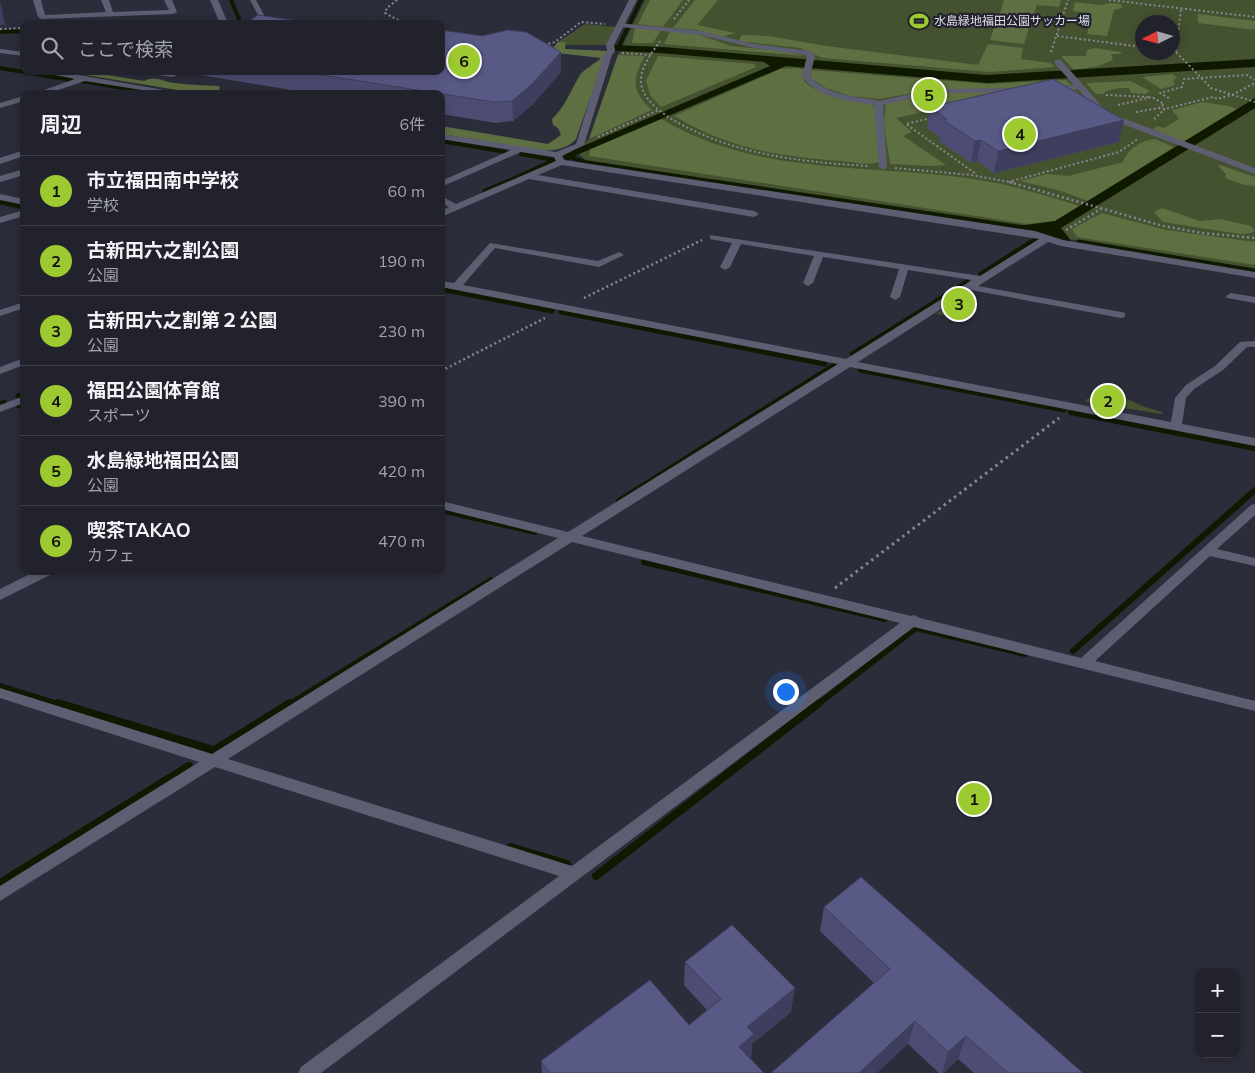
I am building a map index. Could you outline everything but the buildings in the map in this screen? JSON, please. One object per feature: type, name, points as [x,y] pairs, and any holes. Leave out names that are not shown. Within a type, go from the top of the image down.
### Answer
[{"type":"street","points":[[37,0],[43,20],[110,14],[173,12],[168,0]]},
{"type":"street","points":[[105,0],[110,14]]},
{"type":"street","points":[[214,0],[223,20]]},
{"type":"street","points":[[445,212],[528,176],[580,145],[610,50],[633,0]]},
{"type":"street","points":[[621,25],[701,33],[754,46],[808,52],[811,56],[806,76],[810,83],[830,92],[880,103],[933,91],[1028,89]]},
{"type":"street","points":[[0,50],[20,53]]},
{"type":"street","points":[[1058,62],[1104,114],[1179,144],[1255,171]]},
{"type":"street","points":[[66,75],[159,90]]},
{"type":"street","points":[[49,90],[86,78]]},
{"type":"street","points":[[1045,89],[1080,88]]},
{"type":"street","points":[[0,106],[20,99]]},
{"type":"street","points":[[880,103],[878,105],[883,167]]},
{"type":"street","points":[[445,137],[520,149],[559,158],[1035,234],[1074,245],[1255,275]]},
{"type":"street","points":[[445,182],[520,149]]},
{"type":"street","points":[[0,161],[20,154]]},
{"type":"street","points":[[0,179],[20,173]]},
{"type":"street","points":[[528,176],[754,214]]},
{"type":"street","points":[[0,197],[20,201]]},
{"type":"street","points":[[445,201],[456,208]]},
{"type":"street","points":[[0,220],[20,215]]},
{"type":"street","points":[[713,237],[982,279]]},
{"type":"street","points":[[0,894],[1047,238]]},
{"type":"street","points":[[725,267],[738,241]]},
{"type":"street","points":[[456,287],[492,245],[599,264],[619,255]]},
{"type":"street","points":[[808,283],[819,254]]},
{"type":"street","points":[[895,297],[904,267]]},
{"type":"street","points":[[445,285],[1255,442]]},
{"type":"street","points":[[969,287],[1121,315]]},
{"type":"street","points":[[1231,296],[1255,300]]},
{"type":"street","points":[[0,313],[20,306]]},
{"type":"street","points":[[1176,426],[1181,398],[1190,387],[1219,368],[1238,352],[1244,344],[1255,344]]},
{"type":"street","points":[[1238,352],[1255,353]]},
{"type":"street","points":[[0,371],[20,362]]},
{"type":"street","points":[[0,397],[20,401]]},
{"type":"street","points":[[0,409],[20,402]]},
{"type":"street","points":[[445,506],[914,620],[1255,706]]},
{"type":"street","points":[[1084,663],[1255,508]]},
{"type":"street","points":[[1207,551],[1255,562]]},
{"type":"street","points":[[0,595],[39,575]]},
{"type":"street","points":[[307,1073],[914,620]]},
{"type":"street","points":[[0,693],[574,874]]},
{"type":"lane","points":[[253,0],[262,17],[258,20]]},
{"type":"path","points":[[397,0],[385,12],[398,20]]},
{"type":"path","points":[[1058,62],[1051,54],[1068,0]]},
{"type":"path","points":[[1109,0],[1255,17]]},
{"type":"path","points":[[1180,15],[1181,8]]},
{"type":"path","points":[[538,46],[555,42],[581,22],[621,25]]},
{"type":"path","points":[[0,29],[20,28]]},
{"type":"path","points":[[1057,36],[1135,46]]},
{"type":"path","points":[[656,46],[640,82],[649,101],[659,110],[689,129],[729,147],[749,153],[820,163],[979,176],[1061,195],[1152,224],[1255,238]]},
{"type":"path","points":[[610,50],[652,54]]},
{"type":"path","points":[[1180,57],[1211,88],[1255,102]]},
{"type":"path","points":[[1105,95],[1152,97],[1158,101],[1164,104],[1159,108],[1165,109],[1213,97],[1217,99],[1232,95],[1255,81],[1247,75],[1184,79],[1182,87],[1160,93],[1169,98],[1158,101]]},
{"type":"path","points":[[1114,105],[1152,97]]},
{"type":"path","points":[[1153,120],[1165,109]]},
{"type":"path","points":[[580,145],[659,110]]},
{"type":"path","points":[[935,118],[906,124],[979,176]]},
{"type":"path","points":[[1009,182],[1119,152],[1148,132]]},
{"type":"path","points":[[1074,245],[1076,238],[1066,230],[1101,209]]},
{"type":"path","points":[[445,369],[703,240]]},
{"type":"path","points":[[822,598],[1065,414],[1068,405]]},
{"type":"shaded area","points":[[645,0],[1255,0],[1255,269],[586,161],[579,154],[579,148],[589,139],[618,55]]},
{"type":"shaded area","points":[[585,24],[616,27],[609,45],[566,45],[566,42],[558,42]]},
{"type":"shaded area","points":[[614,45],[664,47],[986,75],[1255,59],[1255,67],[988,83],[786,66],[579,154],[567,161],[562,155],[770,66],[764,62],[615,51]]},
{"type":"shaded area","points":[[1255,98],[1255,108],[1061,228],[1072,242],[1016,230],[1018,226],[1055,221]]},
{"type":"shaded area","points":[[965,294],[971,294],[964,319],[936,314]]},
{"type":"shaded area","points":[[1102,388],[1145,407],[1163,412],[1161,414],[1086,402],[1086,400]]},
{"type":"green space","points":[[650,0],[683,0],[663,27],[638,24]]},
{"type":"green space","points":[[695,0],[718,0],[697,25],[735,33],[722,37],[698,30],[673,28]]},
{"type":"green space","points":[[1004,0],[1061,0],[1059,7],[1037,5],[1033,17],[1000,14]]},
{"type":"green space","points":[[1075,2],[1101,5],[1110,3],[1121,4],[1122,8],[1114,10],[1107,36],[1087,34],[1092,14],[1073,11]]},
{"type":"green space","points":[[1198,14],[1255,21],[1255,30],[1198,23]]},
{"type":"green space","points":[[998,17],[1031,21],[1024,44],[990,40]]},
{"type":"green space","points":[[635,27],[661,30],[653,43],[632,43]]},
{"type":"green space","points":[[670,31],[700,35],[731,46],[783,51],[805,56],[664,44]]},
{"type":"green space","points":[[742,35],[769,36],[826,46],[978,65],[988,44],[1023,48],[1021,59],[1050,63],[1055,67],[990,72],[823,58],[800,48],[738,41]]},
{"type":"green space","points":[[558,42],[566,42],[565,49],[609,51],[605,56],[576,139],[570,145],[545,151],[445,135],[445,127],[548,144],[561,135],[558,128],[553,125],[552,119],[564,104],[580,75],[601,58],[549,52]]},
{"type":"green space","points":[[1095,48],[1121,52],[1121,54],[1111,54],[1113,60],[1099,66],[1074,70],[1061,56],[1086,56],[1087,50]]},
{"type":"green space","points":[[618,55],[645,56],[636,78],[636,84],[640,96],[652,110],[589,139]]},
{"type":"green space","points":[[658,56],[754,64],[756,67],[661,107],[650,95],[646,81]]},
{"type":"green space","points":[[780,69],[804,69],[803,77],[806,83],[813,88],[874,106],[876,110],[879,162],[870,164],[796,157],[754,149],[714,136],[674,116]]},
{"type":"green space","points":[[811,70],[988,84],[1066,80],[1071,85],[919,92],[879,99],[850,96],[826,88],[811,78]]},
{"type":"green space","points":[[1172,74],[1177,77],[1173,81],[1175,85],[1161,89],[1142,77]]},
{"type":"green space","points":[[86,75],[107,75],[144,81],[156,79],[180,84],[220,87],[219,90],[177,90]]},
{"type":"green space","points":[[1130,81],[1150,91],[1145,94],[1131,93],[1129,88],[1122,88],[1112,89],[1103,94],[1096,94],[1086,83]]},
{"type":"green space","points":[[1074,89],[1083,98],[991,97],[896,118],[912,132],[903,136],[946,165],[890,164],[884,123],[886,103],[932,93]]},
{"type":"green space","points":[[1203,102],[1237,109],[1183,142],[1153,129],[1157,126],[1164,128],[1179,119],[1172,110]]},
{"type":"green space","points":[[660,118],[694,136],[764,157],[838,167],[983,180],[1015,187],[1079,206],[1055,221],[1027,224],[589,156],[590,149]]},
{"type":"green space","points":[[1155,139],[1174,147],[1088,201],[1061,191],[1020,181],[1047,174],[1068,176],[1123,162],[1128,153],[1136,146],[1145,141]]},
{"type":"green space","points":[[1220,165],[1255,177],[1255,186],[1245,185],[1225,178],[1226,174],[1218,166]]},
{"type":"green space","points":[[1162,208],[1200,221],[1220,219],[1251,226],[1255,231],[1240,234],[1163,222],[1154,212]]},
{"type":"green space","points":[[1102,213],[1166,230],[1255,242],[1255,265],[1077,237],[1072,229]]},
{"type":"waterway","points":[[231,0],[239,19]]},
{"type":"waterway","points":[[618,48],[641,0]]},
{"type":"waterway","points":[[0,32],[20,31]]},
{"type":"waterway","points":[[0,68],[20,71]]},
{"type":"waterway","points":[[41,75],[71,80]]},
{"type":"waterway","points":[[82,81],[135,90]]},
{"type":"waterway","points":[[445,142],[506,152]]},
{"type":"waterway","points":[[504,183],[554,160],[521,154]]},
{"type":"waterway","points":[[567,156],[585,162],[723,183]]},
{"type":"waterway","points":[[485,191],[507,182]]},
{"type":"waterway","points":[[715,182],[1025,228]]},
{"type":"waterway","points":[[0,202],[20,206]]},
{"type":"waterway","points":[[981,274],[1036,239]]},
{"type":"waterway","points":[[1079,242],[1255,271]]},
{"type":"waterway","points":[[852,354],[967,282]]},
{"type":"waterway","points":[[445,290],[552,311]]},
{"type":"waterway","points":[[561,312],[825,364]]},
{"type":"waterway","points":[[758,413],[834,365]]},
{"type":"waterway","points":[[860,370],[1064,410]]},
{"type":"waterway","points":[[0,404],[4,402]]},
{"type":"waterway","points":[[619,501],[760,412]]},
{"type":"waterway","points":[[1077,413],[1071,412],[1255,448]]},
{"type":"waterway","points":[[1073,651],[1255,490]]},
{"type":"waterway","points":[[445,511],[535,532]]},
{"type":"waterway","points":[[644,562],[885,619]]},
{"type":"waterway","points":[[288,705],[491,580]]},
{"type":"waterway","points":[[817,705],[916,628],[1025,654]]},
{"type":"waterway","points":[[0,686],[62,705]]},
{"type":"waterway","points":[[58,703],[210,749]]},
{"type":"waterway","points":[[213,751],[290,703]]},
{"type":"waterway","points":[[596,876],[819,703]]},
{"type":"waterway","points":[[0,883],[189,766]]},
{"type":"waterway","points":[[511,847],[567,864]]},
{"type":"place","name":"水島緑地福田公園サッカー場","points":[[919,21]]},
{"type":"place","name":"喫茶TAKAO","points":[[464,61]]},
{"type":"place","name":"水島緑地福田公園","points":[[929,95]]},
{"type":"place","name":"福田公園体育館","points":[[1020,134]]},
{"type":"place","name":"古新田六之割第２公園","points":[[959,304]]},
{"type":"place","name":"古新田六之割公園","points":[[1108,401]]},
{"type":"place","name":"市立福田南中学校","points":[[974,799]]}]
